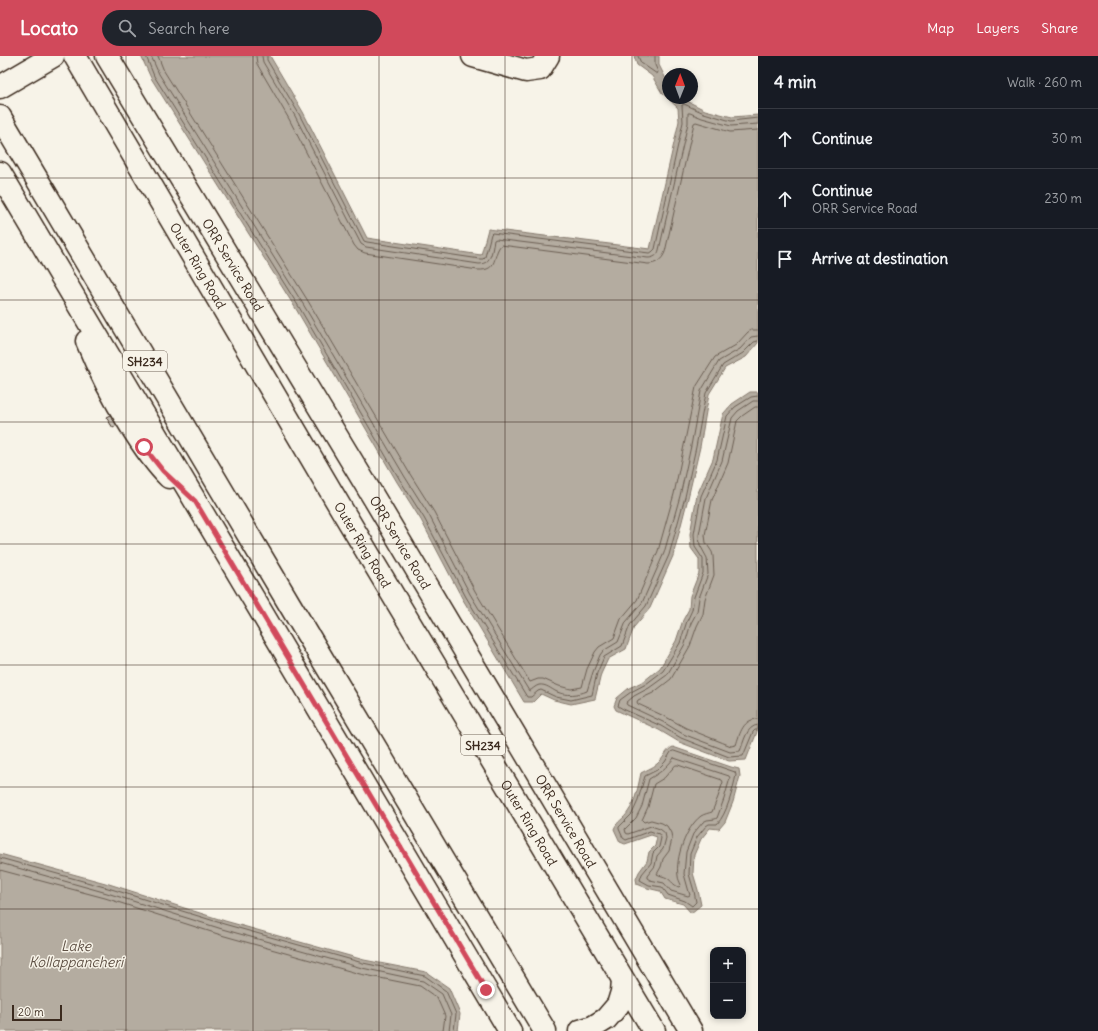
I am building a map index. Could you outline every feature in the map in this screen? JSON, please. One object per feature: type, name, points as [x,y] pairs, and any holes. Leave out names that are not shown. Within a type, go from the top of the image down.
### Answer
[{"type":"main road","points":[[0,87],[53,56]]},
{"type":"main road","name":"ORR Service Road","points":[[107,56],[378,505],[691,1031]]},
{"type":"main road","points":[[473,56],[526,70],[540,69],[548,56]]},
{"type":"main road","name":"Outer Ring Road","points":[[80,65],[342,510],[623,980],[655,1030]]},
{"type":"main road","name":"SH234","points":[[0,117],[294,612],[547,1031]]},
{"type":"main road","points":[[0,173],[510,1031]]},
{"type":"main road","points":[[580,1031],[593,1027],[606,1019],[618,1005],[622,992],[623,980]]},
{"type":"water","points":[[141,56],[270,56],[303,112],[367,238],[481,255],[488,229],[650,249],[679,121],[678,108],[674,104],[693,104],[705,110],[732,117],[758,115],[758,343],[746,357],[725,368],[709,394],[700,447],[673,556],[650,608],[634,627],[626,649],[608,659],[601,674],[595,699],[571,704],[554,700],[541,694],[533,702],[524,702],[462,598],[421,520],[397,482],[296,309],[151,78]]},
{"type":"water","points":[[634,56],[659,56],[659,65],[662,71],[662,93],[652,76],[637,65]]},
{"type":"water","points":[[750,392],[758,392],[758,724],[757,732],[746,760],[729,761],[679,742],[659,730],[616,710],[614,706],[617,698],[629,688],[644,681],[660,668],[676,641],[683,620],[689,609],[690,596],[699,573],[699,559],[691,548],[690,534],[697,495],[713,459],[723,414],[732,404]]},
{"type":"water","points":[[673,747],[739,769],[740,776],[733,802],[725,822],[719,829],[710,828],[701,839],[694,855],[693,873],[701,905],[691,913],[683,904],[665,899],[660,891],[637,884],[636,879],[647,861],[649,852],[655,846],[657,837],[651,835],[625,844],[620,842],[614,829],[631,808],[641,773],[656,765]]},
{"type":"water","name":"Lake Kollappancheri","points":[[0,854],[109,884],[225,921],[364,960],[426,972],[449,988],[460,1014],[458,1031],[0,1031]]},
{"type":"building","points":[[112,414],[118,425],[113,428],[106,417]]},
{"type":"route","points":[[144,447],[163,471],[195,501],[278,638],[486,990]]}]
